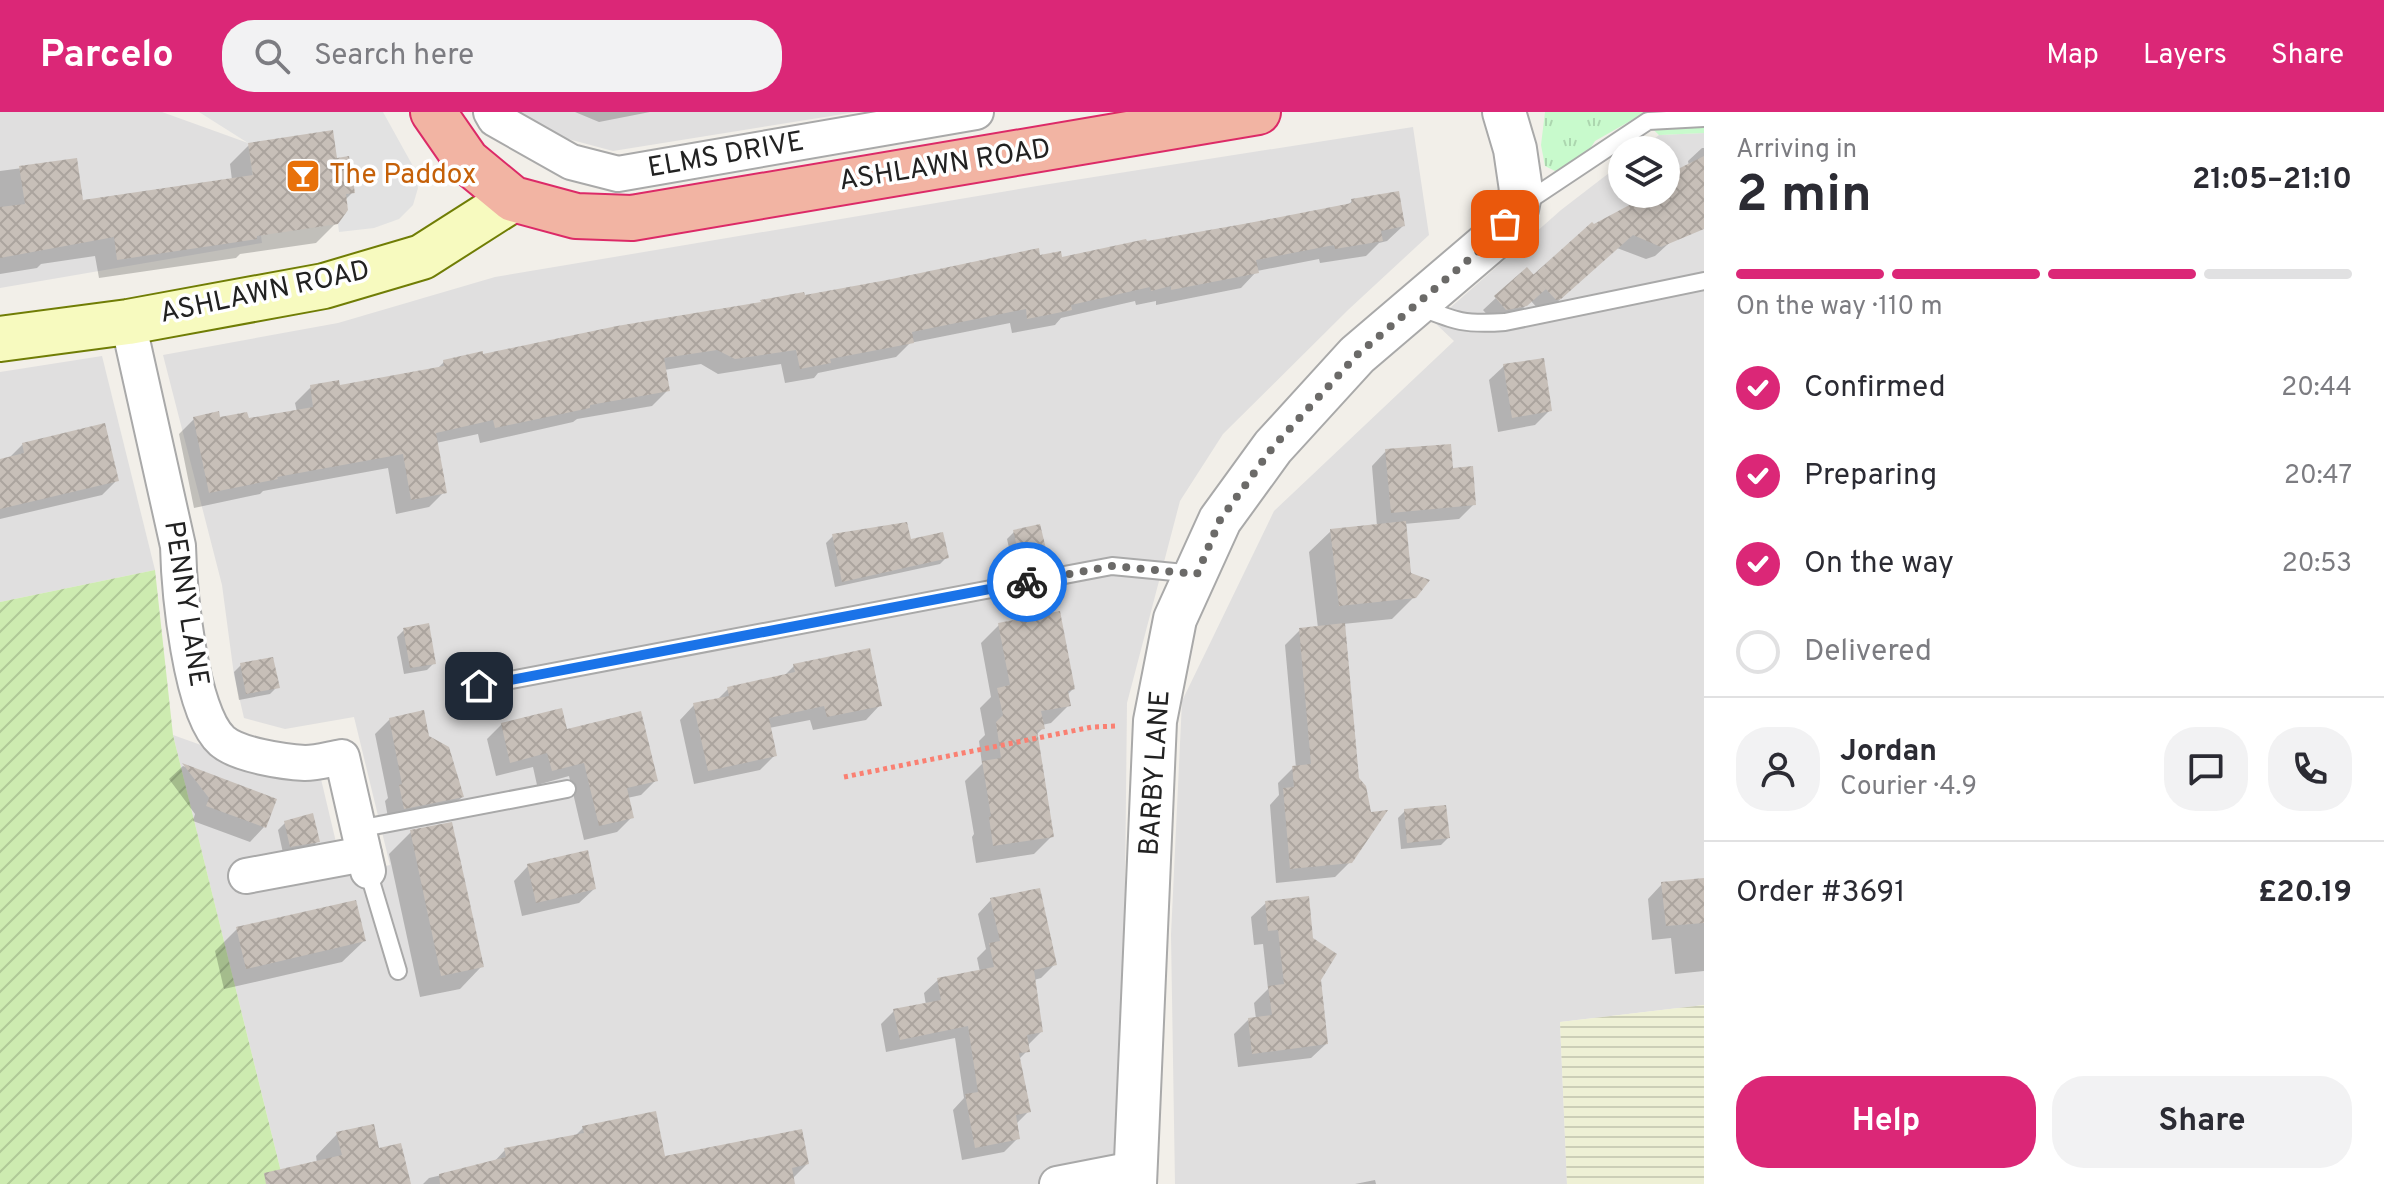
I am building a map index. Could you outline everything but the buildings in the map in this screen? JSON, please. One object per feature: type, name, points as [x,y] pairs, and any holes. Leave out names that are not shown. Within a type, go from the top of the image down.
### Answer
[{"type":"highway","points":[[433,112],[467,161],[513,199]]},
{"type":"highway","name":"ASHLAWN ROAD","points":[[513,199],[576,216],[632,218],[1258,112]]},
{"type":"main road","name":"ASHLAWN ROAD","points":[[0,339],[128,322],[324,286],[422,257],[513,199]]},
{"type":"street","name":"ELMS DRIVE","points":[[491,112],[495,119],[571,162],[618,174],[976,112]]},
{"type":"street","points":[[1504,112],[1515,149],[1521,190],[1517,209]]},
{"type":"street","name":"BARBY LANE","points":[[1134,1177],[1155,721],[1175,619],[1220,520],[1273,447],[1357,355],[1493,239],[1517,209]]},
{"type":"street","name":"PENNY LANE","points":[[128,322],[178,546],[179,582],[193,673],[207,717],[221,740],[238,751],[305,763],[342,757],[364,851]]},
{"type":"street","points":[[246,876],[364,851]]},
{"type":"street","points":[[1057,1184],[1134,1177]]},
{"type":"lane","points":[[1517,209],[1648,121],[1704,118]]},
{"type":"lane","points":[[1416,305],[1457,322],[1490,323],[1704,281]]},
{"type":"lane","points":[[479,686],[1112,566],[1197,574]]},
{"type":"lane","points":[[398,971],[364,851],[567,789]]},
{"type":"path","points":[[844,777],[1092,727],[1155,721]]},
{"type":"shaded area","points":[[0,112],[162,112],[248,143],[262,243],[0,288]]},
{"type":"shaded area","points":[[199,112],[383,112],[414,168],[418,188],[413,205],[399,219],[374,228],[339,232],[338,224],[348,210],[346,194],[355,193],[349,157],[337,158],[248,143]]},
{"type":"shaded area","points":[[519,112],[856,112],[613,151],[542,132]]},
{"type":"shaded area","points":[[1413,127],[1429,235],[1223,434],[1180,501],[1127,703],[1124,981],[1116,1184],[284,1184],[173,735],[243,760],[321,779],[344,876],[390,865],[354,717],[285,729],[244,718],[234,675],[222,585],[163,355],[338,323],[495,277],[1043,185]]},
{"type":"shaded area","points":[[1704,133],[1704,1005],[1560,1022],[1567,1184],[1175,1184],[1171,935],[1182,701],[1274,511],[1454,341],[1434,322],[1561,210],[1608,174],[1608,208],[1680,208],[1680,136],[1659,135]]},
{"type":"shaded area","points":[[102,356],[155,570],[0,602],[0,372]]},
{"type":"green space","points":[[1545,112],[1704,112],[1704,133],[1659,135],[1639,116],[1595,141],[1584,158],[1561,174],[1545,166],[1541,145]]},
{"type":"green space","points":[[155,570],[173,735],[284,1184],[0,1184],[0,602]]},
{"type":"green space","points":[[1704,1005],[1704,1184],[1567,1184],[1560,1022]]},
{"type":"way so far","points":[[1027,582],[1112,566],[1197,574],[1220,520],[1273,447],[1357,355],[1493,239],[1505,224]]},
{"type":"place","name":"The Paddox","points":[[303,176]]},
{"type":"route","points":[[479,686],[1027,582]]}]
